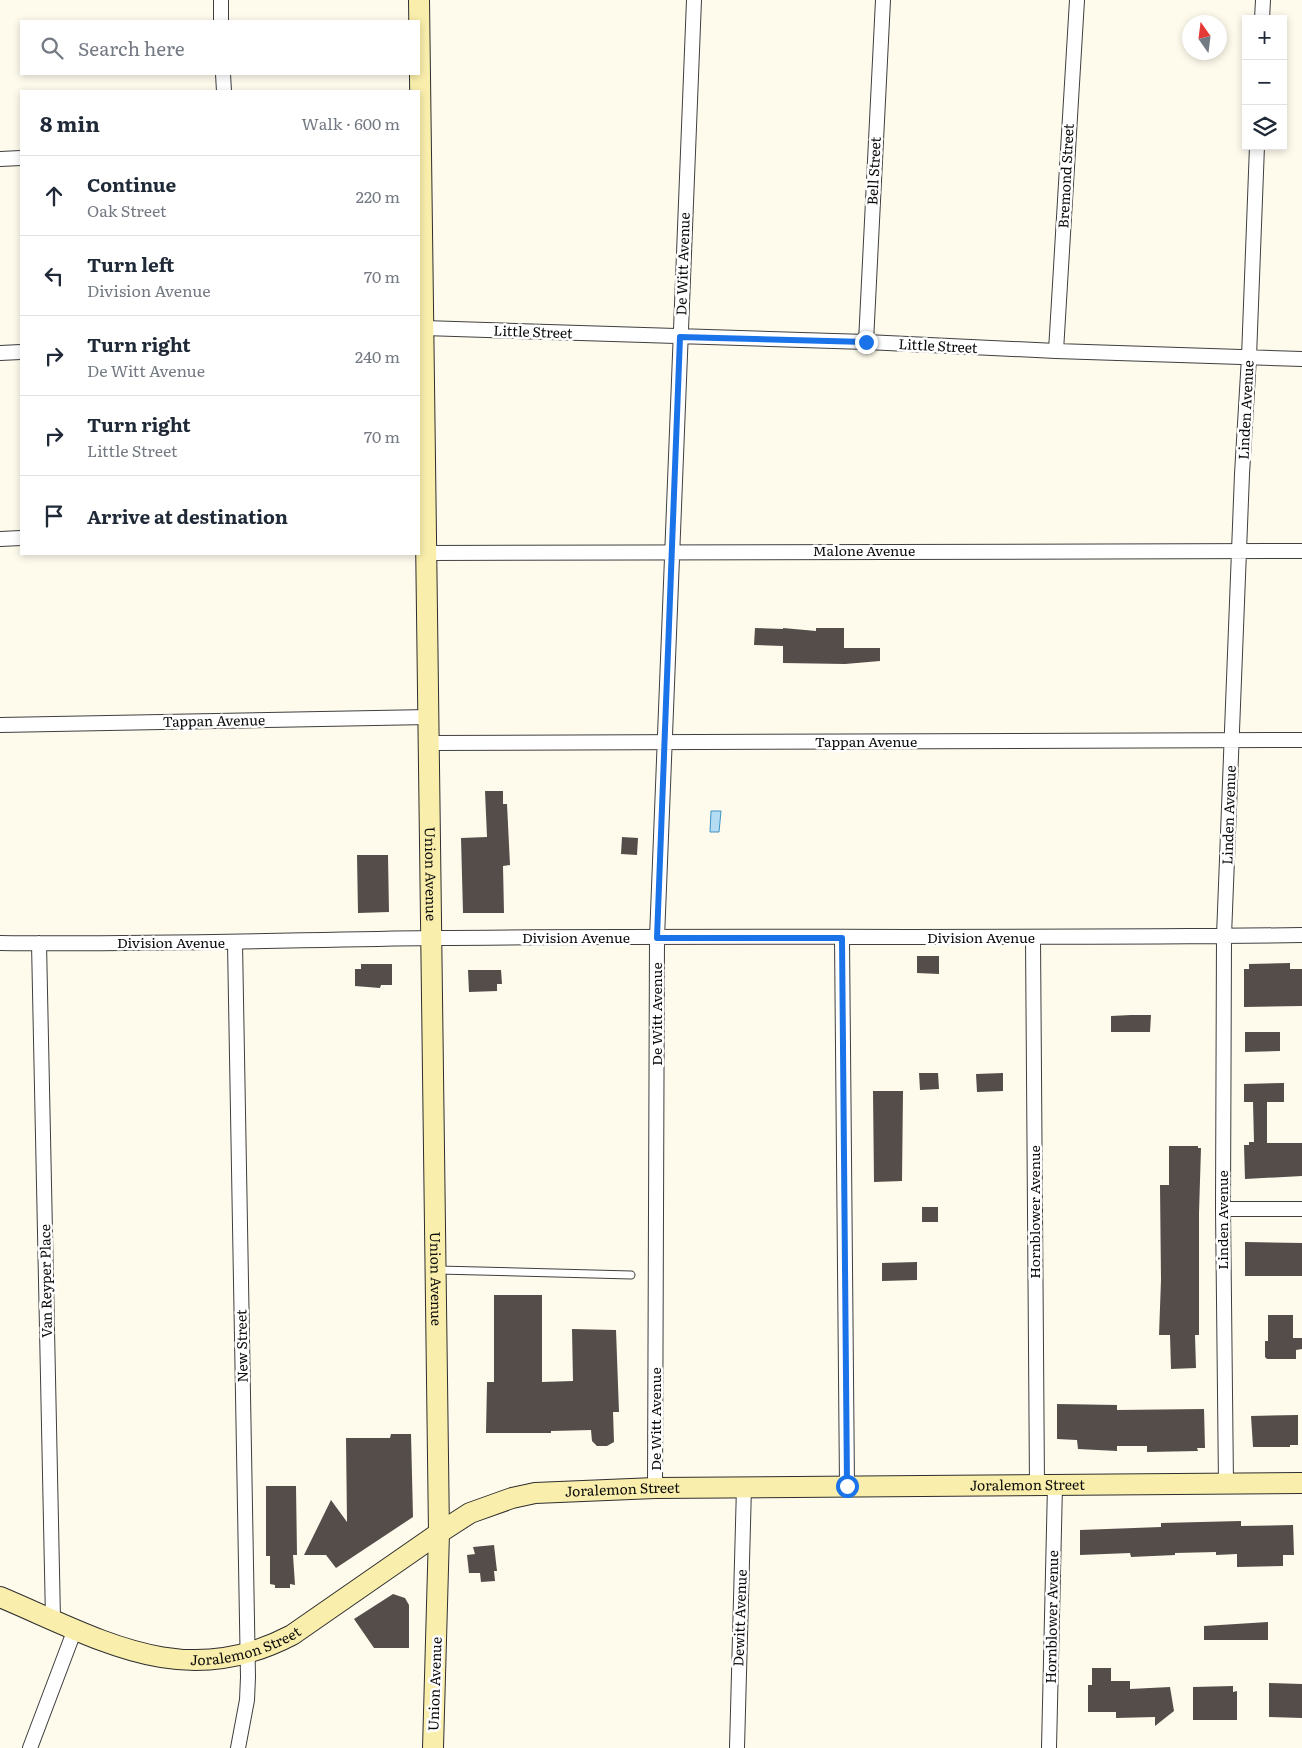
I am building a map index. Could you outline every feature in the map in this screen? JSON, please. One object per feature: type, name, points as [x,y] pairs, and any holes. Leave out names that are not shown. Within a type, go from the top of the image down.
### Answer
[{"type":"street","points":[[220,0],[221,20]]},
{"type":"street","name":"Union Avenue","points":[[419,0],[419,20]]},
{"type":"street","name":"De Witt Avenue","points":[[655,1488],[657,938],[694,0]]},
{"type":"street","name":"Bell Street","points":[[866,342],[883,0]]},
{"type":"street","name":"Bremond Street","points":[[1056,351],[1077,0]]},
{"type":"street","points":[[1262,15],[1263,0]]},
{"type":"street","points":[[223,75],[224,90]]},
{"type":"street","name":"Union Avenue","points":[[419,75],[420,90]]},
{"type":"street","name":"Linden Avenue","points":[[1226,1484],[1223,1209],[1224,936],[1257,150]]},
{"type":"street","name":"Union Avenue","points":[[420,151],[422,530],[427,553],[439,1533],[432,1748]]},
{"type":"street","points":[[0,159],[20,158]]},
{"type":"street","name":"Little Street","points":[[422,336],[680,337],[866,342],[1302,360]]},
{"type":"street","points":[[0,353],[20,352]]},
{"type":"street","points":[[0,539],[20,538]]},
{"type":"street","name":"Malone Avenue","points":[[427,553],[1302,551]]},
{"type":"street","name":"Tappan Avenue","points":[[0,725],[429,717]]},
{"type":"street","name":"Tappan Avenue","points":[[429,743],[664,744],[1302,740]]},
{"type":"street","name":"Division Avenue","points":[[0,943],[235,943],[431,938],[1033,938],[1302,935]]},
{"type":"street","points":[[842,938],[847,1486]]},
{"type":"street","name":"Hornblower Avenue","points":[[1033,938],[1046,1485],[1049,1748]]},
{"type":"street","name":"Van Reyper Place","points":[[39,943],[54,1619]]},
{"type":"street","name":"New Street","points":[[235,943],[248,1654],[247,1700],[238,1748]]},
{"type":"street","points":[[1223,1209],[1302,1209]]},
{"type":"street","name":"Joralemon Street","points":[[0,1597],[75,1629],[138,1652],[172,1660],[212,1660],[248,1654],[271,1646],[292,1635],[470,1513],[528,1495],[558,1491],[655,1488],[1302,1483]]},
{"type":"street","name":"Dewitt Avenue","points":[[737,1748],[744,1488]]},
{"type":"street","points":[[30,1748],[75,1629]]},
{"type":"lane","points":[[436,1270],[631,1274]]},
{"type":"water","points":[[711,811],[721,811],[719,832],[710,832]]},
{"type":"building","points":[[755,628],[816,631],[816,628],[844,628],[844,648],[880,648],[880,661],[845,664],[783,663],[783,646],[754,645]]},
{"type":"building","points":[[485,791],[503,791],[503,804],[507,804],[510,865],[503,866],[504,913],[463,913],[461,838],[487,837]]},
{"type":"building","points":[[622,837],[638,838],[637,855],[621,854]]},
{"type":"building","points":[[357,855],[388,855],[389,912],[358,913]]},
{"type":"building","points":[[917,956],[939,956],[939,974],[917,973]]},
{"type":"building","points":[[1290,963],[1290,969],[1302,969],[1302,1006],[1244,1007],[1244,969],[1249,969],[1249,964]]},
{"type":"building","points":[[361,964],[392,964],[392,985],[381,985],[380,988],[355,986],[355,969],[361,969]]},
{"type":"building","points":[[468,970],[501,970],[502,984],[497,984],[497,991],[469,992]]},
{"type":"building","points":[[1151,1015],[1150,1032],[1111,1032],[1111,1016]]},
{"type":"building","points":[[1245,1032],[1280,1032],[1280,1051],[1245,1052]]},
{"type":"building","points":[[919,1073],[938,1073],[939,1089],[920,1090]]},
{"type":"building","points":[[1003,1073],[1003,1091],[977,1092],[976,1074]]},
{"type":"building","points":[[1284,1083],[1284,1102],[1267,1102],[1267,1143],[1302,1143],[1302,1176],[1245,1179],[1244,1145],[1254,1142],[1253,1102],[1244,1102],[1244,1084]]},
{"type":"building","points":[[873,1091],[903,1091],[902,1181],[874,1182]]},
{"type":"building","points":[[1169,1146],[1198,1146],[1198,1148],[1201,1148],[1199,1335],[1195,1335],[1196,1368],[1171,1369],[1170,1335],[1159,1335],[1161,1280],[1160,1185],[1169,1185]]},
{"type":"building","points":[[922,1207],[938,1207],[938,1222],[922,1222]]},
{"type":"building","points":[[1245,1242],[1302,1243],[1302,1276],[1245,1276]]},
{"type":"building","points":[[917,1262],[917,1280],[882,1281],[882,1263]]},
{"type":"building","points":[[494,1295],[542,1295],[542,1382],[573,1381],[572,1329],[616,1330],[619,1412],[613,1412],[614,1442],[607,1446],[597,1446],[592,1441],[591,1430],[551,1431],[551,1433],[486,1433],[487,1382],[494,1382]]},
{"type":"building","points":[[1268,1315],[1293,1315],[1293,1338],[1302,1338],[1302,1349],[1296,1350],[1296,1359],[1267,1359],[1265,1357],[1265,1341],[1268,1341]]},
{"type":"building","points":[[1057,1404],[1117,1405],[1117,1410],[1204,1409],[1205,1448],[1197,1448],[1198,1451],[1147,1452],[1147,1446],[1117,1446],[1117,1451],[1078,1449],[1077,1440],[1057,1439]]},
{"type":"building","points":[[1298,1415],[1298,1445],[1290,1445],[1290,1447],[1253,1447],[1251,1416]]},
{"type":"building","points":[[391,1434],[411,1434],[413,1517],[336,1568],[326,1555],[304,1555],[331,1500],[347,1522],[346,1438],[390,1438]]},
{"type":"building","points":[[266,1486],[296,1486],[297,1555],[293,1555],[295,1585],[290,1584],[290,1588],[275,1588],[275,1585],[270,1584],[270,1556],[266,1556]]},
{"type":"building","points":[[1241,1521],[1241,1526],[1293,1525],[1294,1555],[1283,1555],[1283,1566],[1237,1567],[1237,1554],[1216,1555],[1216,1552],[1131,1557],[1130,1553],[1080,1555],[1080,1530],[1161,1527],[1161,1523]]},
{"type":"building","points":[[494,1545],[497,1571],[494,1571],[495,1581],[481,1582],[480,1573],[469,1573],[467,1555],[475,1554],[473,1547]]},
{"type":"building","points":[[393,1594],[405,1598],[409,1605],[409,1648],[374,1648],[354,1619]]},
{"type":"building","points":[[1268,1622],[1268,1640],[1204,1640],[1204,1626]]},
{"type":"building","points":[[1092,1668],[1111,1668],[1111,1681],[1130,1681],[1130,1689],[1170,1687],[1174,1711],[1155,1726],[1155,1717],[1116,1718],[1116,1712],[1088,1712],[1088,1685],[1092,1685]]},
{"type":"building","points":[[1269,1683],[1302,1684],[1302,1718],[1269,1717]]},
{"type":"building","points":[[1233,1686],[1233,1692],[1237,1691],[1237,1720],[1193,1720],[1193,1687]]},
{"type":"route","points":[[847,1486],[842,938],[657,938],[680,337],[866,342]]}]
